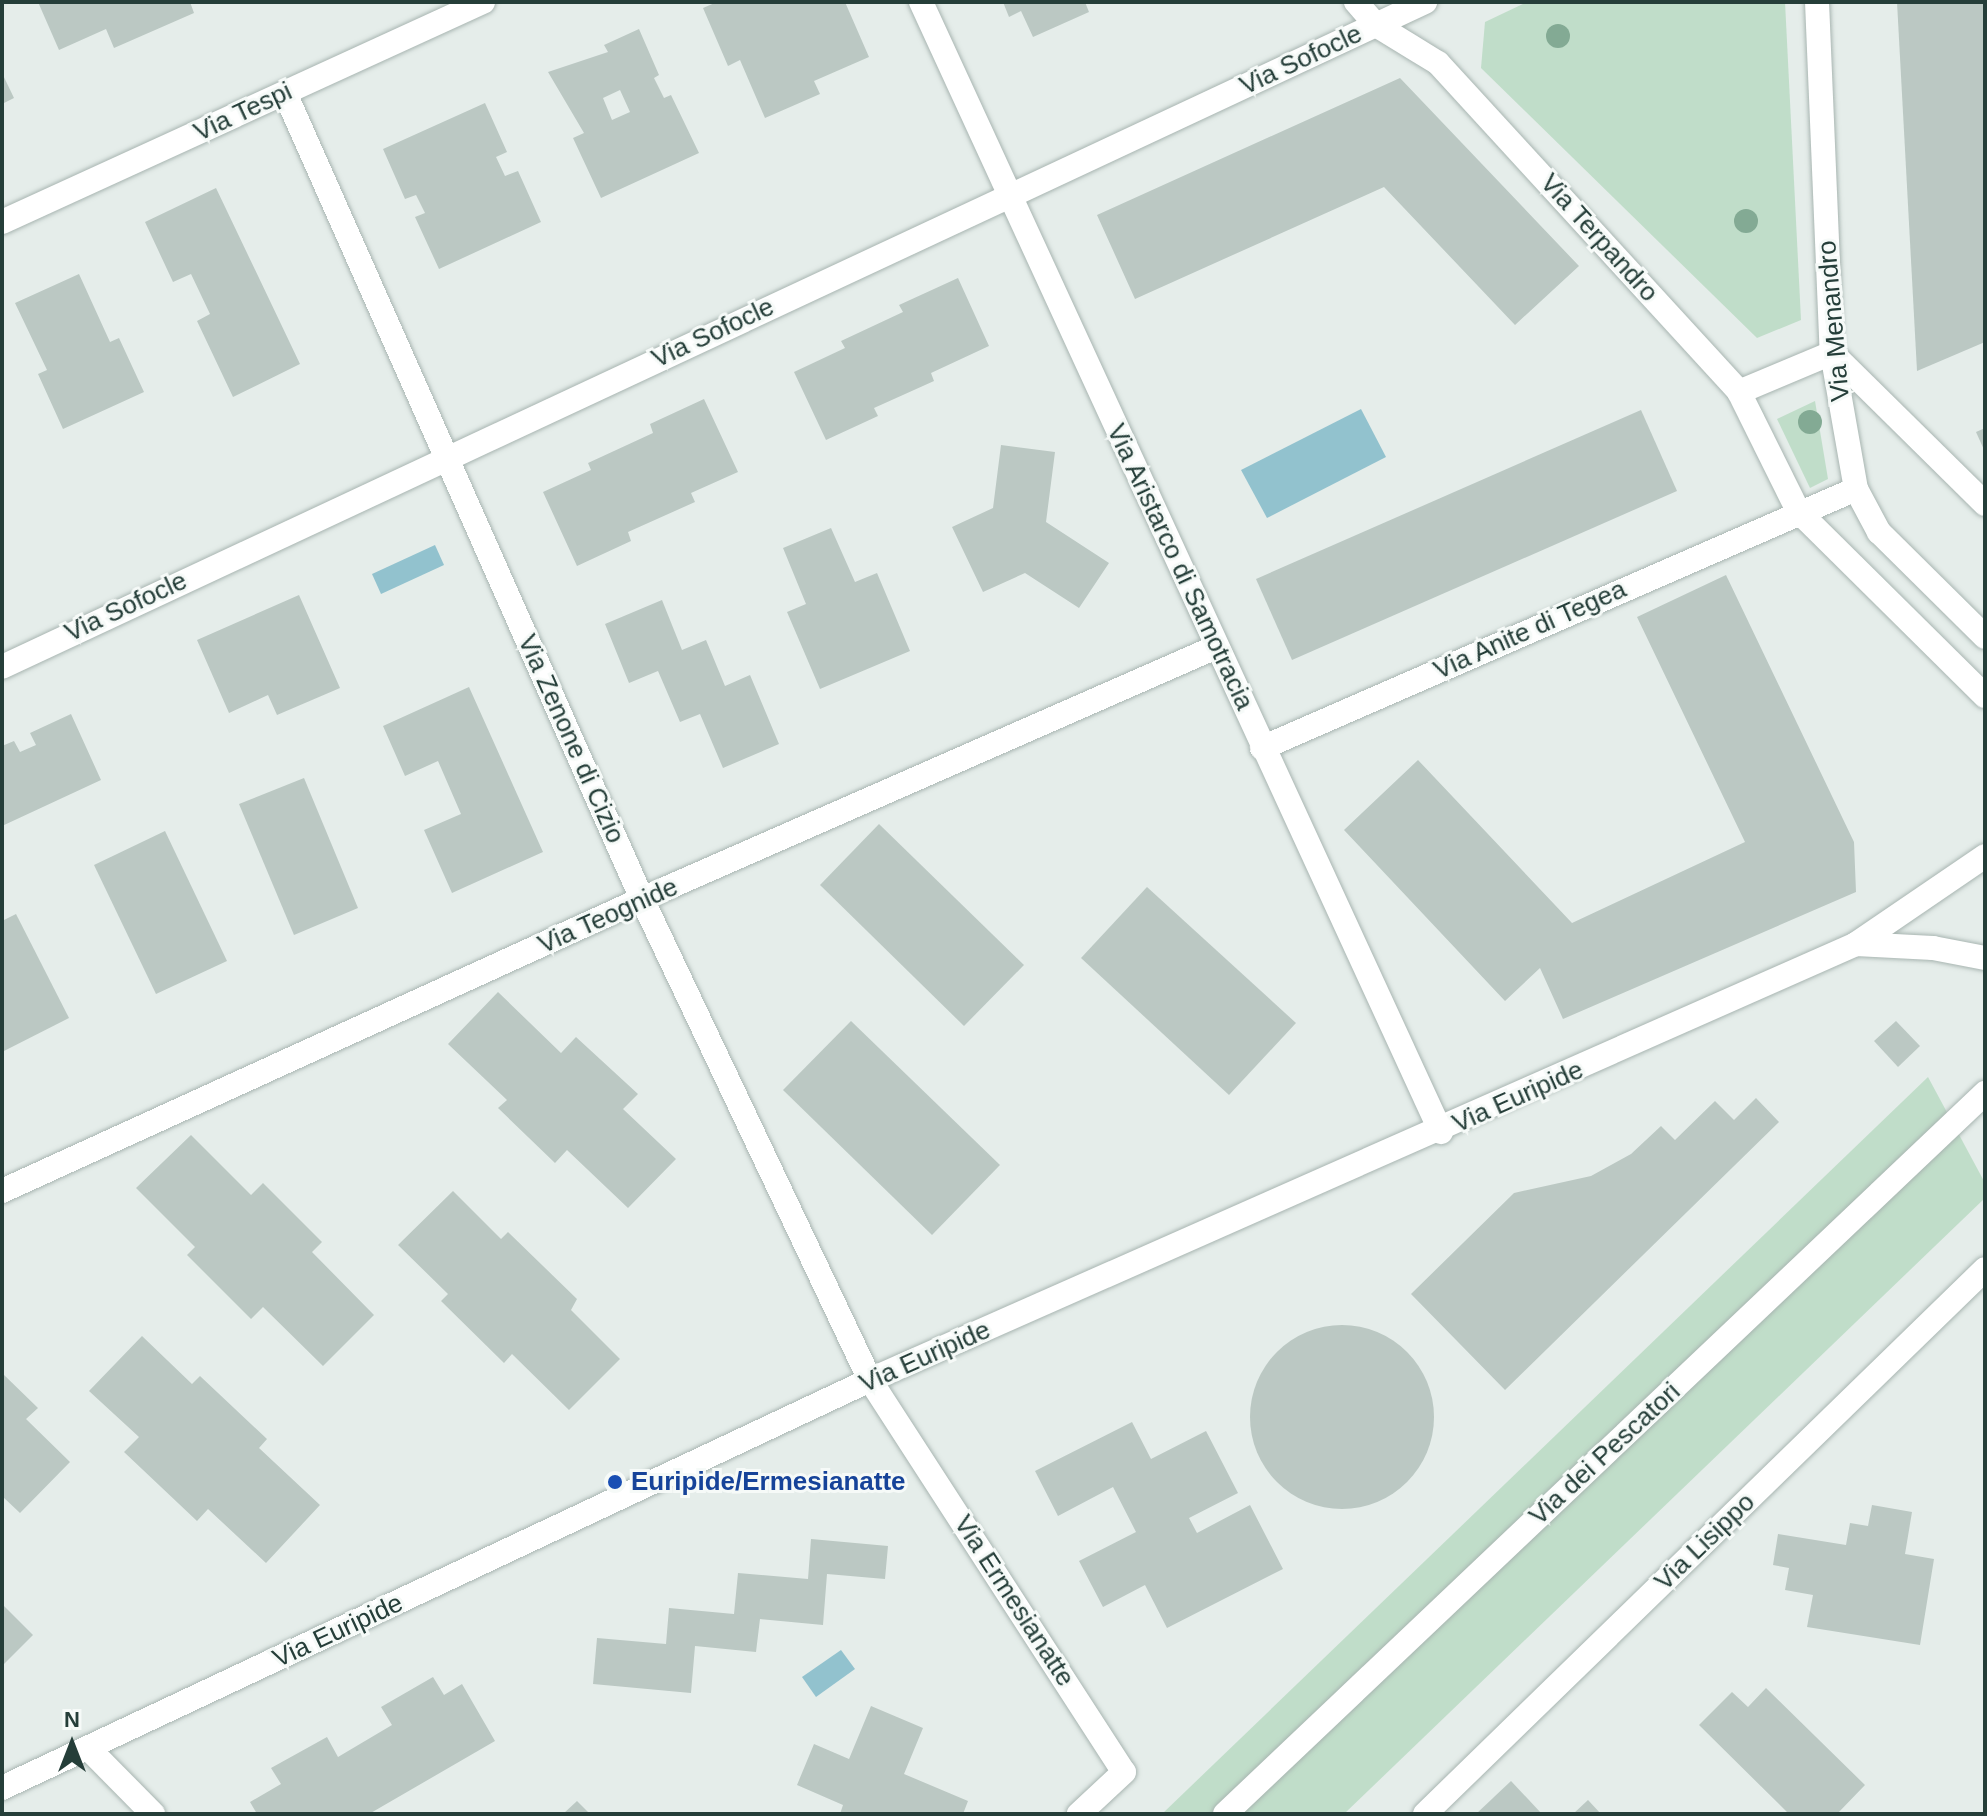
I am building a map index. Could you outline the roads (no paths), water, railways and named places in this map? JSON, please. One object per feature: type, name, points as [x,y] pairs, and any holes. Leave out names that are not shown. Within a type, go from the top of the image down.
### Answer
[{"type":"street","name":"Via Tespi","points":[[2,222],[483,2]]},
{"type":"street","name":"Via Aristarco di Samotracia","points":[[921,2],[1441,1132]]},
{"type":"street","name":"Via Terpandro","points":[[1356,2],[1376,25],[1438,63],[1739,392],[1798,511],[1985,696]]},
{"type":"street","name":"Via Sofocle","points":[[2,667],[446,455],[1425,2]]},
{"type":"street","name":"Via Menandro","points":[[1817,2],[1832,353],[1856,489],[1879,532],[1985,637]]},
{"type":"street","name":"Via Zenone di Cizio","points":[[285,93],[642,899],[870,1380]]},
{"type":"street","points":[[1739,392],[1832,353],[1985,504]]},
{"type":"street","points":[[1798,511],[1856,489]]},
{"type":"street","name":"Via Anite di Tegea","points":[[1262,748],[1798,511]]},
{"type":"street","name":"Via Teognide","points":[[2,1191],[642,899],[1216,647]]},
{"type":"street","name":"Via Euripide","points":[[2,1788],[870,1380],[1441,1132],[1856,944],[1985,856]]},
{"type":"street","points":[[1856,944],[1933,948],[1985,958]]},
{"type":"street","name":"Via dei Pescatori","points":[[1225,1814],[1985,1093]]},
{"type":"street","name":"Via Lisippo","points":[[1425,1814],[1985,1269]]},
{"type":"street","name":"Via Ermesianatte","points":[[870,1380],[1124,1772],[1079,1814]]},
{"type":"street","points":[[88,1748],[153,1814]]},
{"type":"water","points":[[1361,409],[1386,457],[1267,518],[1241,470]]},
{"type":"water","points":[[435,545],[444,565],[381,594],[372,574]]},
{"type":"water","points":[[841,1650],[855,1669],[816,1697],[802,1677]]},
{"type":"place","name":"Euripide/Ermesianatte","points":[[615,1482]]}]
